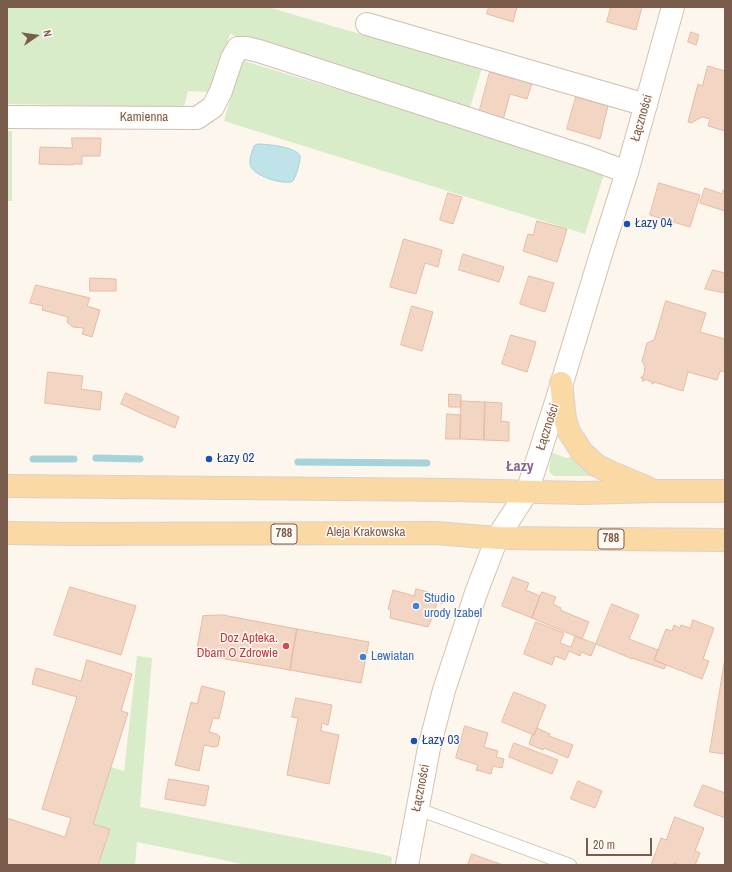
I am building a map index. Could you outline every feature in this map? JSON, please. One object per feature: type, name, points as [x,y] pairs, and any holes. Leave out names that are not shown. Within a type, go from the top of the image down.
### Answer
[{"type":"main road","points":[[561,383],[565,419],[569,432],[582,452],[596,465],[657,491]]},
{"type":"main road","points":[[7,486],[582,493],[725,491]]},
{"type":"main road","name":"Aleja Krakowska","points":[[7,533],[435,533],[497,538],[725,540]]},
{"type":"street","name":"Łączności","points":[[407,865],[429,748],[444,690],[476,593],[497,538],[527,492],[627,172],[673,7]]},
{"type":"street","points":[[367,24],[646,105]]},
{"type":"street","name":"Kamienna","points":[[7,117],[197,118],[213,107],[221,91],[232,58],[238,48],[246,48],[267,53],[586,157],[627,172]]},
{"type":"lane","points":[[417,810],[570,865]]},
{"type":"green space","points":[[7,7],[268,7],[482,68],[468,114],[230,34],[212,92],[188,91],[184,107],[7,104]]},
{"type":"green space","points":[[241,60],[464,128],[604,174],[585,234],[224,121]]},
{"type":"green space","points":[[7,131],[12,131],[12,201],[7,201]]},
{"type":"green space","points":[[551,452],[566,458],[574,456],[594,473],[590,476],[554,476],[549,472]]},
{"type":"green space","points":[[137,656],[152,658],[140,807],[381,854],[392,857],[391,865],[247,865],[137,842],[135,865],[98,865],[110,829],[93,824],[111,767],[124,771]]},
{"type":"water","points":[[258,144],[288,148],[298,153],[300,156],[300,161],[293,181],[284,182],[264,177],[258,174],[251,167],[251,153],[254,146]]},
{"type":"building","points":[[489,7],[517,7],[513,22],[487,14]]},
{"type":"building","points":[[611,7],[642,7],[636,30],[607,22]]},
{"type":"building","points":[[691,32],[699,35],[696,45],[688,42]]},
{"type":"building","points":[[708,66],[725,71],[725,131],[708,126],[710,119],[702,117],[691,123],[688,122],[698,84],[702,86]]},
{"type":"building","points":[[490,72],[532,83],[527,99],[510,94],[502,124],[478,117]]},
{"type":"building","points":[[576,97],[608,106],[600,139],[567,129]]},
{"type":"building","points":[[72,138],[101,138],[100,156],[82,156],[82,164],[39,164],[40,147],[72,148]]},
{"type":"building","points":[[659,183],[700,195],[690,227],[650,215]]},
{"type":"building","points":[[705,188],[722,194],[723,190],[725,191],[725,211],[700,203]]},
{"type":"building","points":[[448,193],[462,197],[453,224],[440,220]]},
{"type":"building","points":[[537,221],[567,229],[557,262],[523,251],[528,234],[533,235]]},
{"type":"building","points":[[404,239],[442,250],[438,267],[425,263],[416,294],[390,287]]},
{"type":"building","points":[[463,254],[504,267],[499,282],[459,270]]},
{"type":"building","points":[[713,270],[725,273],[725,293],[705,289]]},
{"type":"building","points":[[529,276],[554,283],[545,312],[520,304]]},
{"type":"building","points":[[90,278],[116,279],[116,291],[90,291]]},
{"type":"building","points":[[36,285],[90,298],[87,306],[100,310],[92,337],[82,334],[84,328],[73,327],[67,322],[68,317],[42,310],[43,306],[30,303]]},
{"type":"building","points":[[666,301],[706,313],[700,332],[725,339],[725,372],[720,371],[717,380],[688,372],[683,391],[654,382],[652,384],[652,382],[644,379],[644,381],[642,381],[643,379],[641,377],[643,377],[645,367],[642,361],[647,343],[654,340]]},
{"type":"building","points":[[412,306],[433,312],[422,351],[401,345]]},
{"type":"building","points":[[511,335],[536,342],[527,372],[502,364]]},
{"type":"building","points":[[48,372],[83,376],[81,389],[102,392],[100,410],[45,403]]},
{"type":"building","points":[[126,393],[179,417],[175,428],[121,404]]},
{"type":"building","points":[[449,394],[461,395],[461,407],[449,407]]},
{"type":"building","points":[[461,401],[485,402],[484,440],[460,439]]},
{"type":"building","points":[[485,402],[502,403],[501,421],[509,422],[509,441],[484,440]]},
{"type":"building","points":[[447,414],[461,415],[460,439],[446,439]]},
{"type":"building","points":[[513,577],[529,583],[526,590],[540,596],[532,618],[502,606]]},
{"type":"building","points":[[70,587],[136,606],[121,655],[54,635]]},
{"type":"building","points":[[416,589],[444,596],[442,604],[437,602],[433,618],[428,627],[390,618],[391,610],[388,609],[393,590],[414,596]]},
{"type":"building","points":[[542,592],[556,597],[553,604],[561,608],[560,610],[589,622],[582,639],[532,618]]},
{"type":"building","points":[[612,604],[639,615],[629,639],[658,650],[654,660],[666,665],[664,669],[632,659],[596,644]]},
{"type":"building","points":[[223,615],[297,629],[290,670],[196,654],[203,616]]},
{"type":"building","points":[[693,620],[714,628],[703,659],[709,661],[702,679],[654,660],[666,629],[672,631],[674,625],[680,628],[681,625],[690,628]]},
{"type":"building","points":[[536,622],[564,633],[560,643],[571,647],[575,636],[596,644],[591,656],[581,652],[580,656],[569,651],[565,660],[555,656],[552,665],[524,654]]},
{"type":"building","points":[[297,629],[369,642],[361,683],[290,670]]},
{"type":"building","points":[[725,658],[725,754],[710,752]]},
{"type":"building","points":[[87,660],[132,674],[121,711],[128,713],[93,824],[110,829],[98,865],[7,865],[7,818],[65,837],[71,818],[42,809],[77,697],[32,684],[36,668],[81,681]]},
{"type":"building","points":[[202,686],[225,692],[219,719],[213,718],[209,732],[217,734],[220,737],[218,746],[214,747],[204,745],[199,771],[175,765],[191,702],[197,704]]},
{"type":"building","points":[[514,692],[546,705],[534,735],[502,722]]},
{"type":"building","points":[[296,698],[332,705],[328,725],[322,723],[321,731],[339,735],[329,784],[287,775],[298,718],[292,717]]},
{"type":"building","points":[[465,726],[488,733],[484,747],[498,751],[496,757],[504,759],[502,768],[493,766],[491,774],[476,770],[478,765],[456,758]]},
{"type":"building","points":[[537,728],[550,734],[549,736],[573,745],[568,758],[544,748],[543,750],[529,744],[532,735],[534,735]]},
{"type":"building","points":[[514,743],[558,760],[552,774],[509,757]]},
{"type":"building","points":[[169,779],[209,786],[205,806],[165,799]]},
{"type":"building","points":[[578,781],[602,791],[595,808],[571,799]]},
{"type":"building","points":[[703,785],[725,793],[725,818],[694,806]]},
{"type":"building","points":[[675,817],[704,828],[695,851],[700,853],[695,865],[679,865],[674,863],[674,865],[651,865],[661,838],[666,840]]},
{"type":"building","points":[[472,854],[503,865],[468,865]]},
{"type":"waterway","points":[[96,458],[140,459]]},
{"type":"waterway","points":[[33,459],[74,459]]},
{"type":"waterway","points":[[298,462],[427,463]]},
{"type":"place","name":"Łazy 04","points":[[627,224]]},
{"type":"place","name":"Łazy 02","points":[[209,459]]},
{"type":"place","name":"Studio urody Izabel","points":[[416,606]]},
{"type":"place","name":"Doz Apteka. Dbam O Zdrowie","points":[[286,646]]},
{"type":"place","name":"Lewiatan","points":[[363,657]]},
{"type":"place","name":"Łazy 03","points":[[414,741]]},
{"type":"district","name":"Łazy","points":[[520,467]]}]
